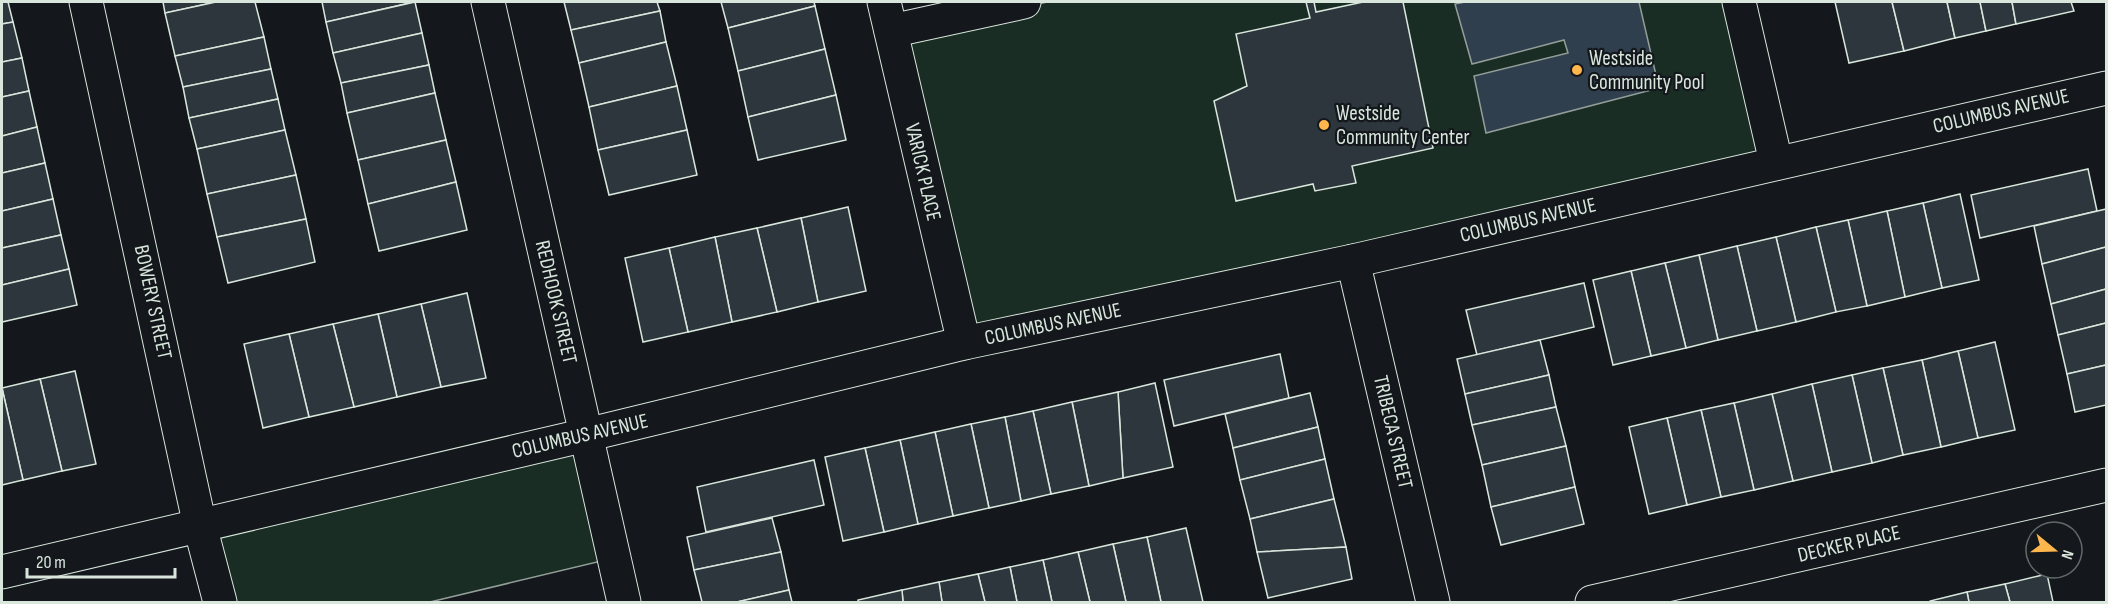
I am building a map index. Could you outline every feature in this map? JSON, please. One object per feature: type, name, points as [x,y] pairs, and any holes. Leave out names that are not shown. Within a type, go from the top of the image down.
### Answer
[{"type":"street","name":"BOWERY STREET","points":[[86,2],[200,526],[220,603]]},
{"type":"street","name":"REDHOOK STREET","points":[[488,2],[624,603]]},
{"type":"street","points":[[887,16],[1024,2]]},
{"type":"street","points":[[1739,2],[1776,162]]},
{"type":"street","name":"VARICK PLACE","points":[[887,16],[964,343]]},
{"type":"street","name":"COLUMBUS AVENUE","points":[[2,572],[586,435],[964,343],[1353,261],[2106,88]]},
{"type":"street","name":"TRIBECA STREET","points":[[1353,261],[1433,603]]},
{"type":"street","name":"DECKER PLACE","points":[[1592,603],[2106,485]]},
{"type":"green space","points":[[1047,2],[1733,2],[1768,158],[970,333],[891,31],[934,27]]},
{"type":"green space","points":[[586,435],[614,558],[430,602],[220,602],[200,526]]},
{"type":"water","name":"Westside Community Pool","points":[[1465,2],[1639,2],[1659,88],[1486,133],[1474,76],[1568,53],[1564,40],[1472,64],[1455,4]]},
{"type":"building","points":[[2,2],[8,2],[13,22],[2,24]]},
{"type":"building","points":[[163,2],[216,2],[165,13]]},
{"type":"building","points":[[216,2],[255,2],[264,37],[175,56],[165,13]]},
{"type":"building","points":[[322,2],[414,2],[326,22]]},
{"type":"building","points":[[415,2],[422,33],[333,53],[326,22]]},
{"type":"building","points":[[564,2],[657,2],[660,11],[571,30]]},
{"type":"building","points":[[721,2],[814,2],[815,6],[728,28]]},
{"type":"building","name":"Westside Community Center","points":[[1306,2],[1314,2],[1316,12],[1363,2],[1403,2],[1433,148],[1352,166],[1356,183],[1315,191],[1313,184],[1236,201],[1214,101],[1247,86],[1236,34],[1310,18]]},
{"type":"building","points":[[1835,2],[1892,2],[1904,51],[1849,63]]},
{"type":"building","points":[[1892,2],[1947,2],[1955,38],[1904,51]]},
{"type":"building","points":[[1947,2],[1980,2],[1986,31],[1955,38]]},
{"type":"building","points":[[1980,2],[2012,2],[2016,24],[1986,31]]},
{"type":"building","points":[[2012,2],[2071,2],[2074,11],[2016,24]]},
{"type":"building","points":[[815,6],[825,49],[738,71],[728,28]]},
{"type":"building","points":[[660,11],[666,42],[579,63],[571,30]]},
{"type":"building","points":[[13,22],[22,58],[2,62],[2,24]]},
{"type":"building","points":[[422,33],[429,65],[341,83],[333,53]]},
{"type":"building","points":[[264,37],[271,69],[183,87],[175,56]]},
{"type":"building","points":[[666,42],[677,86],[589,107],[579,63]]},
{"type":"building","points":[[825,49],[836,95],[748,117],[738,71]]},
{"type":"building","points":[[22,58],[29,91],[2,97],[2,62]]},
{"type":"building","points":[[429,65],[435,93],[347,113],[341,83]]},
{"type":"building","points":[[271,69],[278,99],[189,118],[183,87]]},
{"type":"building","points":[[677,86],[687,130],[598,150],[589,107]]},
{"type":"building","points":[[29,91],[37,127],[2,136],[2,97]]},
{"type":"building","points":[[435,93],[446,140],[358,160],[347,113]]},
{"type":"building","points":[[836,95],[846,140],[758,160],[748,117]]},
{"type":"building","points":[[278,99],[285,130],[197,149],[189,118]]},
{"type":"building","points":[[37,127],[45,163],[2,173],[2,136]]},
{"type":"building","points":[[285,130],[296,175],[207,194],[197,149]]},
{"type":"building","points":[[687,130],[697,175],[609,195],[598,150]]},
{"type":"building","points":[[446,140],[456,182],[368,204],[358,160]]},
{"type":"building","points":[[45,163],[53,199],[2,211],[2,173]]},
{"type":"building","points":[[2088,169],[2097,211],[1980,238],[1971,195]]},
{"type":"building","points":[[296,175],[306,219],[217,237],[207,194]]},
{"type":"building","points":[[456,182],[467,230],[379,251],[368,204]]},
{"type":"building","points":[[1960,194],[1979,280],[1942,288],[1923,203]]},
{"type":"building","points":[[53,199],[61,235],[2,248],[2,211]]},
{"type":"building","points":[[1923,203],[1942,288],[1905,297],[1887,211]]},
{"type":"building","points":[[848,207],[866,291],[818,302],[801,218]]},
{"type":"building","points":[[2106,209],[2106,247],[2042,264],[2034,226]]},
{"type":"building","points":[[1887,211],[1905,297],[1867,306],[1848,220]]},
{"type":"building","points":[[801,218],[818,302],[777,312],[757,228]]},
{"type":"building","points":[[306,219],[315,262],[228,283],[217,237]]},
{"type":"building","points":[[1848,220],[1867,306],[1836,312],[1816,227]]},
{"type":"building","points":[[1816,227],[1836,312],[1796,322],[1776,237]]},
{"type":"building","points":[[757,228],[777,312],[732,322],[715,237]]},
{"type":"building","points":[[61,235],[69,269],[2,285],[2,248]]},
{"type":"building","points":[[715,237],[732,322],[688,332],[669,248]]},
{"type":"building","points":[[1776,237],[1796,322],[1757,331],[1737,246]]},
{"type":"building","points":[[1737,246],[1757,331],[1718,340],[1699,255]]},
{"type":"building","points":[[2106,247],[2106,289],[2051,304],[2042,264]]},
{"type":"building","points":[[669,248],[688,332],[643,342],[625,258]]},
{"type":"building","points":[[1699,255],[1718,340],[1686,348],[1665,263]]},
{"type":"building","points":[[1665,263],[1686,348],[1651,356],[1631,271]]},
{"type":"building","points":[[69,269],[77,305],[2,322],[2,285]]},
{"type":"building","points":[[1631,271],[1651,356],[1613,365],[1593,280]]},
{"type":"building","points":[[1584,283],[1594,327],[1477,355],[1466,310]]},
{"type":"building","points":[[2106,289],[2106,323],[2058,335],[2051,304]]},
{"type":"building","points":[[467,293],[486,378],[441,387],[421,304]]},
{"type":"building","points":[[421,304],[441,387],[397,397],[378,314]]},
{"type":"building","points":[[378,314],[397,397],[354,407],[333,324]]},
{"type":"building","points":[[2106,323],[2106,365],[2067,374],[2058,335]]},
{"type":"building","points":[[333,324],[354,407],[309,417],[289,334]]},
{"type":"building","points":[[289,334],[309,417],[263,428],[244,344]]},
{"type":"building","points":[[1540,340],[1549,375],[1465,394],[1457,359]]},
{"type":"building","points":[[1995,342],[2015,430],[1978,438],[1958,351]]},
{"type":"building","points":[[1958,351],[1978,438],[1941,447],[1922,360]]},
{"type":"building","points":[[1280,354],[1289,398],[1174,426],[1164,380]]},
{"type":"building","points":[[1922,360],[1941,447],[1903,455],[1883,368]]},
{"type":"building","points":[[2106,365],[2106,405],[2075,412],[2067,374]]},
{"type":"building","points":[[1883,368],[1903,455],[1872,463],[1852,375]]},
{"type":"building","points":[[75,371],[96,464],[62,471],[40,379]]},
{"type":"building","points":[[1549,375],[1556,407],[1472,425],[1465,394]]},
{"type":"building","points":[[1852,375],[1872,463],[1832,472],[1812,384]]},
{"type":"building","points":[[40,379],[62,471],[23,480],[2,388]]},
{"type":"building","points":[[1155,383],[1173,467],[1123,478],[1118,392]]},
{"type":"building","points":[[1812,384],[1832,472],[1793,481],[1772,394]]},
{"type":"building","points":[[2,388],[23,480],[2,485]]},
{"type":"building","points":[[1118,392],[1123,478],[1089,486],[1072,402]]},
{"type":"building","points":[[1310,393],[1318,427],[1233,448],[1225,414]]},
{"type":"building","points":[[1772,394],[1793,481],[1754,490],[1734,403]]},
{"type":"building","points":[[1072,402],[1089,486],[1051,494],[1033,411]]},
{"type":"building","points":[[1734,403],[1754,490],[1721,497],[1701,410]]},
{"type":"building","points":[[1556,407],[1566,446],[1482,465],[1472,425]]},
{"type":"building","points":[[1701,410],[1721,497],[1687,505],[1667,418]]},
{"type":"building","points":[[1033,411],[1051,494],[1021,501],[1005,417]]},
{"type":"building","points":[[1005,417],[1021,501],[989,508],[971,424]]},
{"type":"building","points":[[1667,418],[1687,505],[1649,514],[1629,427]]},
{"type":"building","points":[[971,424],[989,508],[953,516],[935,432]]},
{"type":"building","points":[[1318,427],[1325,459],[1240,480],[1233,448]]},
{"type":"building","points":[[935,432],[953,516],[918,524],[900,440]]},
{"type":"building","points":[[900,440],[918,524],[884,532],[865,448]]},
{"type":"building","points":[[1566,446],[1575,487],[1491,507],[1482,465]]},
{"type":"building","points":[[865,448],[884,532],[843,541],[825,457]]},
{"type":"building","points":[[1325,459],[1334,499],[1250,519],[1240,480]]},
{"type":"building","points":[[814,460],[824,505],[706,532],[697,487]]},
{"type":"building","points":[[1575,487],[1584,524],[1501,545],[1491,507]]},
{"type":"building","points":[[1334,499],[1346,547],[1257,552],[1250,519]]},
{"type":"building","points":[[772,518],[781,552],[694,570],[687,537]]},
{"type":"building","points":[[1186,528],[1203,602],[1161,602],[1147,537]]},
{"type":"building","points":[[1147,537],[1161,602],[1126,602],[1113,544]]},
{"type":"building","points":[[1113,544],[1126,602],[1090,602],[1078,552]]},
{"type":"building","points":[[1346,547],[1352,579],[1268,598],[1257,552]]},
{"type":"building","points":[[781,552],[789,590],[737,602],[702,602],[694,570]]},
{"type":"building","points":[[1078,552],[1090,602],[1052,602],[1043,560]]},
{"type":"building","points":[[1043,560],[1052,602],[1017,602],[1010,567]]},
{"type":"building","points":[[1010,567],[1017,602],[985,602],[978,574]]},
{"type":"building","points":[[978,574],[985,602],[942,602],[939,582]]},
{"type":"building","points":[[2024,579],[2048,580],[2053,602],[2010,602],[2005,584]]},
{"type":"building","points":[[939,582],[942,602],[903,602],[902,590]]},
{"type":"building","points":[[2005,584],[2010,602],[1969,602],[1967,592]]},
{"type":"building","points":[[789,590],[792,602],[737,602]]},
{"type":"building","points":[[902,590],[903,602],[858,602],[858,600]]},
{"type":"building","points":[[1967,592],[1969,602],[1930,602],[1930,601]]},
{"type":"place","name":"Westside Community Pool","points":[[1577,70]]},
{"type":"place","name":"Westside Community Center","points":[[1324,125]]}]
